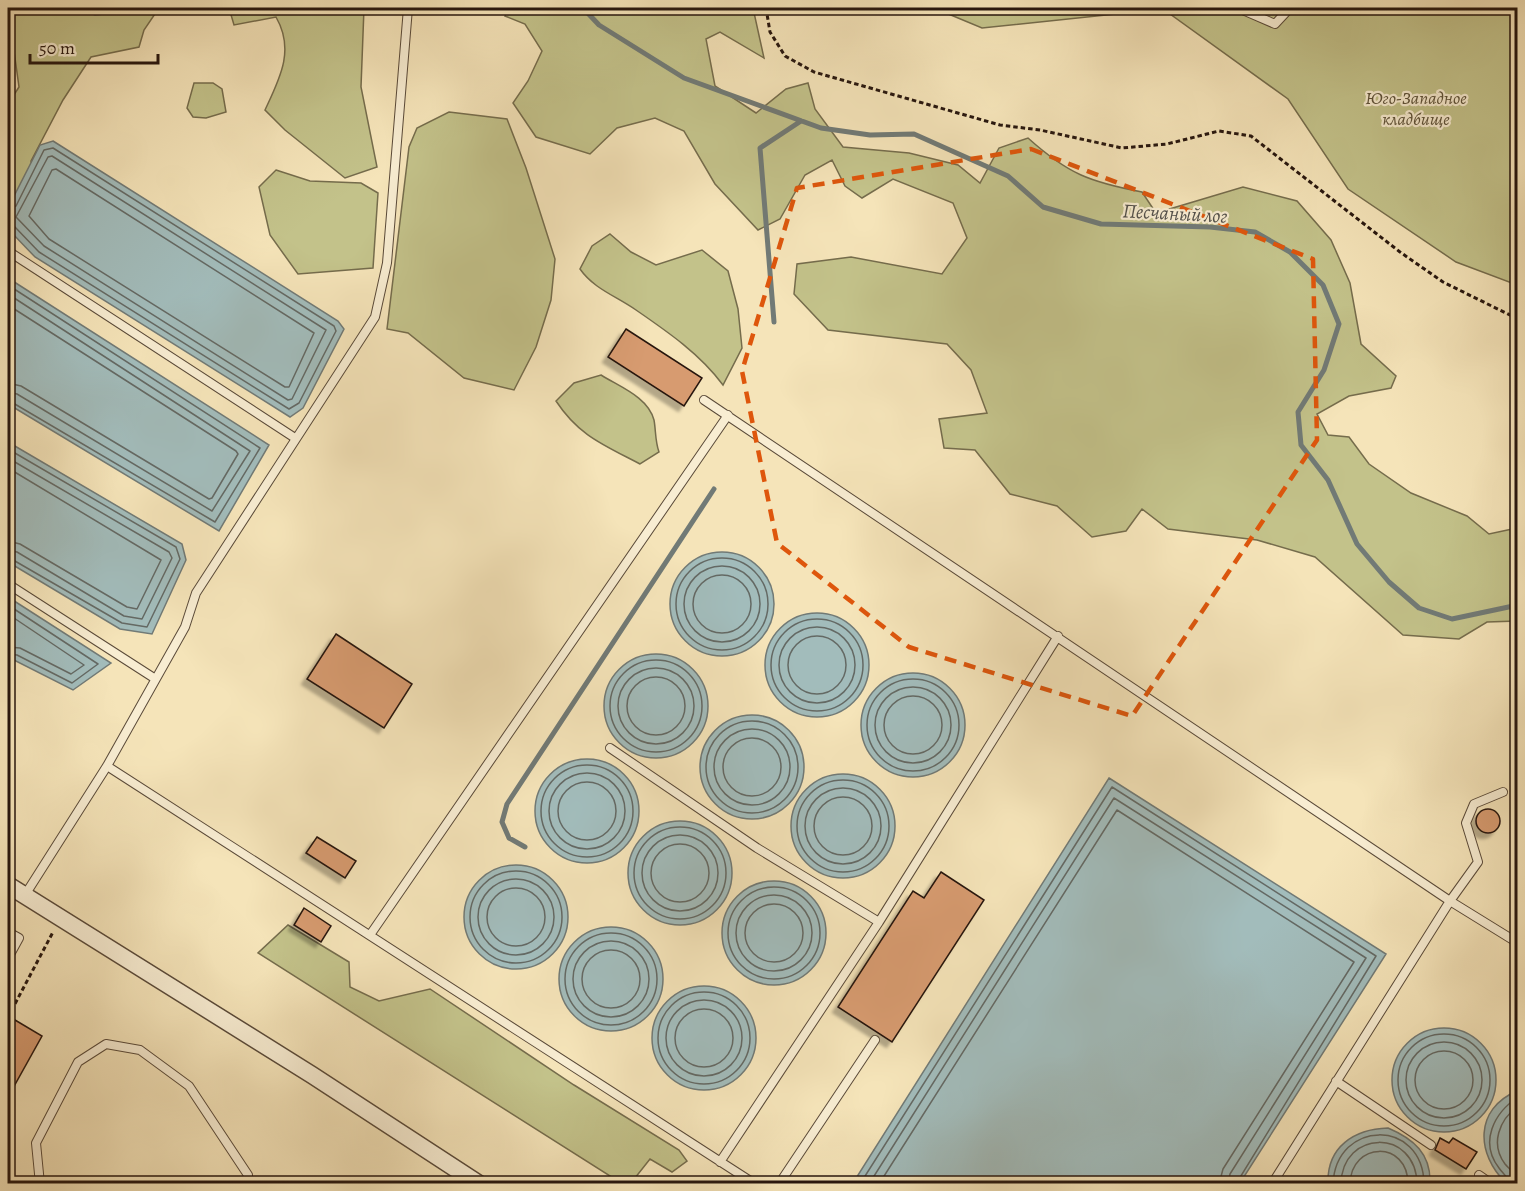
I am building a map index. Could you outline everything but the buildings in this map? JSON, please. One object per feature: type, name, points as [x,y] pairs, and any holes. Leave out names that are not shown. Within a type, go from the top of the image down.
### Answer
[{"type":"street","points":[[8,885],[479,1184]]},
{"type":"lane","points":[[25,895],[107,766],[154,678],[185,627],[196,593],[375,317],[387,263],[408,8]]},
{"type":"lane","points":[[1238,8],[1275,24],[1290,8]]},
{"type":"lane","points":[[8,251],[295,438]]},
{"type":"lane","points":[[704,400],[1450,901],[1518,943]]},
{"type":"lane","points":[[370,935],[728,415]]},
{"type":"lane","points":[[8,584],[154,678]]},
{"type":"lane","points":[[720,1162],[879,922],[1058,636]]},
{"type":"lane","points":[[610,748],[757,848],[879,922]]},
{"type":"lane","points":[[107,766],[755,1184]]},
{"type":"lane","points":[[1272,1184],[1450,901],[1478,862],[1466,823],[1474,804],[1503,792]]},
{"type":"lane","points":[[8,932],[20,938],[8,958]]},
{"type":"lane","points":[[779,1184],[875,1040]]},
{"type":"lane","points":[[40,1184],[36,1143],[78,1062],[106,1044],[140,1050],[189,1086],[248,1175],[248,1184]]},
{"type":"lane","points":[[1336,1081],[1431,1145]]},
{"type":"lane","points":[[1479,1175],[1492,1184]]},
{"type":"path","points":[[766,8],[770,32],[785,56],[814,72],[1000,125],[1040,130],[1122,148],[1167,144],[1219,131],[1251,136],[1400,252],[1443,282],[1518,319]]},
{"type":"path","points":[[8,1017],[61,917]]},
{"type":"highlighted area","points":[[1031,149],[1313,259],[1317,440],[1132,716],[909,647],[777,543],[742,371],[797,188]]},
{"type":"green space","points":[[8,8],[159,8],[144,30],[139,47],[91,57],[63,100],[31,161],[36,180],[26,192],[8,197],[8,104],[19,87],[14,51],[8,46]]},
{"type":"green space","points":[[229,8],[364,8],[361,87],[377,167],[345,178],[285,130],[265,110],[276,87],[283,64],[285,52],[282,29],[276,17],[234,25]]},
{"type":"green space","points":[[509,8],[753,8],[764,58],[720,32],[706,39],[715,86],[756,113],[786,89],[808,83],[815,109],[843,147],[909,153],[958,165],[980,183],[999,148],[1028,138],[1055,160],[1080,175],[1142,192],[1156,213],[1243,187],[1297,201],[1331,240],[1350,283],[1361,344],[1396,376],[1391,388],[1349,396],[1317,414],[1328,435],[1349,437],[1369,464],[1411,493],[1467,516],[1489,534],[1517,528],[1517,621],[1487,622],[1459,639],[1403,635],[1315,557],[1257,540],[1168,529],[1142,509],[1126,531],[1092,537],[1057,506],[1010,494],[975,450],[944,448],[939,419],[987,413],[971,370],[947,344],[828,330],[794,294],[797,264],[851,257],[942,274],[967,238],[953,203],[893,179],[862,198],[845,186],[832,160],[805,175],[780,219],[758,230],[715,184],[684,131],[655,118],[617,128],[590,154],[536,137],[513,103],[528,81],[542,51],[525,24],[505,16]]},
{"type":"green space","name":"Юго-Западное кладбище","points":[[934,8],[1517,8],[1517,285],[1456,262],[1348,189],[1288,99],[1163,9],[982,28]]},
{"type":"green space","points":[[194,83],[213,83],[222,89],[226,112],[206,118],[193,117],[187,108]]},
{"type":"green space","points":[[449,112],[507,119],[526,168],[555,259],[551,300],[536,347],[514,390],[464,378],[408,333],[387,329],[409,147],[417,128]]},
{"type":"green space","points":[[276,170],[310,181],[361,183],[378,193],[373,268],[298,274],[270,235],[259,187]]},
{"type":"green space","points":[[610,234],[631,252],[656,265],[702,250],[728,271],[738,309],[742,348],[723,385],[683,344],[592,282],[580,269],[592,246]]},
{"type":"green space","points":[[601,375],[632,393],[651,412],[659,452],[640,464],[583,431],[556,401],[574,383]]},
{"type":"green space","points":[[288,925],[349,962],[350,987],[379,1001],[430,989],[574,1085],[679,1150],[687,1161],[672,1172],[650,1159],[631,1183],[621,1183],[258,953]]},
{"type":"water","points":[[79,8],[127,8],[123,12],[95,15]]},
{"type":"water","points":[[53,141],[338,321],[344,329],[303,408],[290,417],[35,257],[10,231],[8,208],[40,145]]},
{"type":"water","points":[[8,278],[269,445],[219,531],[8,404]]},
{"type":"water","points":[[8,442],[182,544],[186,560],[152,634],[120,629],[8,562]]},
{"type":"water","points":[[722,552],[742,556],[759,567],[770,584],[774,604],[770,624],[759,641],[742,652],[722,656],[702,652],[685,641],[674,624],[670,604],[674,584],[685,567],[702,556]]},
{"type":"water","points":[[8,597],[111,663],[73,690],[14,660],[8,660]]},
{"type":"water","points":[[817,613],[837,617],[854,628],[865,645],[869,665],[865,685],[854,702],[837,713],[817,717],[797,713],[780,702],[769,685],[765,665],[769,645],[780,628],[797,617]]},
{"type":"water","points":[[656,654],[676,658],[693,669],[704,686],[708,706],[704,726],[693,743],[676,754],[656,758],[636,754],[619,743],[608,726],[604,706],[608,686],[619,669],[636,658]]},
{"type":"water","points":[[913,673],[933,677],[950,688],[961,705],[965,725],[961,745],[950,762],[933,773],[913,777],[893,773],[876,762],[865,745],[861,725],[865,705],[876,688],[893,677]]},
{"type":"water","points":[[752,715],[772,719],[789,730],[800,747],[804,767],[800,787],[789,804],[772,815],[752,819],[732,815],[715,804],[704,787],[700,767],[704,747],[715,730],[732,719]]},
{"type":"water","points":[[587,759],[607,763],[624,774],[635,791],[639,811],[635,831],[624,848],[607,859],[587,863],[567,859],[550,848],[539,831],[535,811],[539,791],[550,774],[567,763]]},
{"type":"water","points":[[843,774],[863,778],[880,789],[891,806],[895,826],[891,846],[880,863],[863,874],[843,878],[823,874],[806,863],[795,846],[791,826],[795,806],[806,789],[823,778]]},
{"type":"water","points":[[1109,778],[1386,954],[1240,1183],[853,1183]]},
{"type":"water","points":[[680,821],[700,825],[717,836],[728,853],[732,873],[728,893],[717,910],[700,921],[680,925],[660,921],[643,910],[632,893],[628,873],[632,853],[643,836],[660,825]]},
{"type":"water","points":[[516,865],[536,869],[553,880],[564,897],[568,917],[564,937],[553,954],[536,965],[516,969],[496,965],[479,954],[468,937],[464,917],[468,897],[479,880],[496,869]]},
{"type":"water","points":[[774,881],[794,885],[811,896],[822,913],[826,933],[822,953],[811,970],[794,981],[774,985],[754,981],[737,970],[726,953],[722,933],[726,913],[737,896],[754,885]]},
{"type":"water","points":[[611,927],[631,931],[648,942],[659,959],[663,979],[659,999],[648,1016],[631,1027],[611,1031],[591,1027],[574,1016],[563,999],[559,979],[563,959],[574,942],[591,931]]},
{"type":"water","points":[[704,986],[724,990],[741,1001],[752,1018],[756,1038],[752,1058],[741,1075],[724,1086],[704,1090],[684,1086],[667,1075],[656,1058],[652,1038],[656,1018],[667,1001],[684,990]]},
{"type":"water","points":[[1444,1028],[1464,1032],[1481,1043],[1492,1060],[1496,1080],[1492,1100],[1481,1117],[1464,1128],[1444,1132],[1424,1128],[1407,1117],[1396,1100],[1392,1080],[1396,1060],[1407,1043],[1424,1032]]},
{"type":"water","points":[[1517,1091],[1517,1183],[1506,1183],[1489,1159],[1484,1133],[1493,1109],[1503,1099]]},
{"type":"water","points":[[1388,1128],[1406,1137],[1419,1149],[1428,1164],[1430,1183],[1328,1183],[1332,1159],[1345,1142],[1364,1132]]},
{"type":"waterway","name":"Песчаный лог","points":[[583,8],[599,25],[684,78],[821,128],[870,135],[914,134],[1008,176],[1043,207],[1101,224],[1210,227],[1255,232],[1290,252],[1323,285],[1339,324],[1324,370],[1298,412],[1301,445],[1328,480],[1357,544],[1389,582],[1419,608],[1452,619],[1518,605]]},
{"type":"waterway","points":[[774,322],[760,148],[801,121]]},
{"type":"waterway","points":[[525,847],[509,838],[502,822],[507,804],[714,489]]}]
